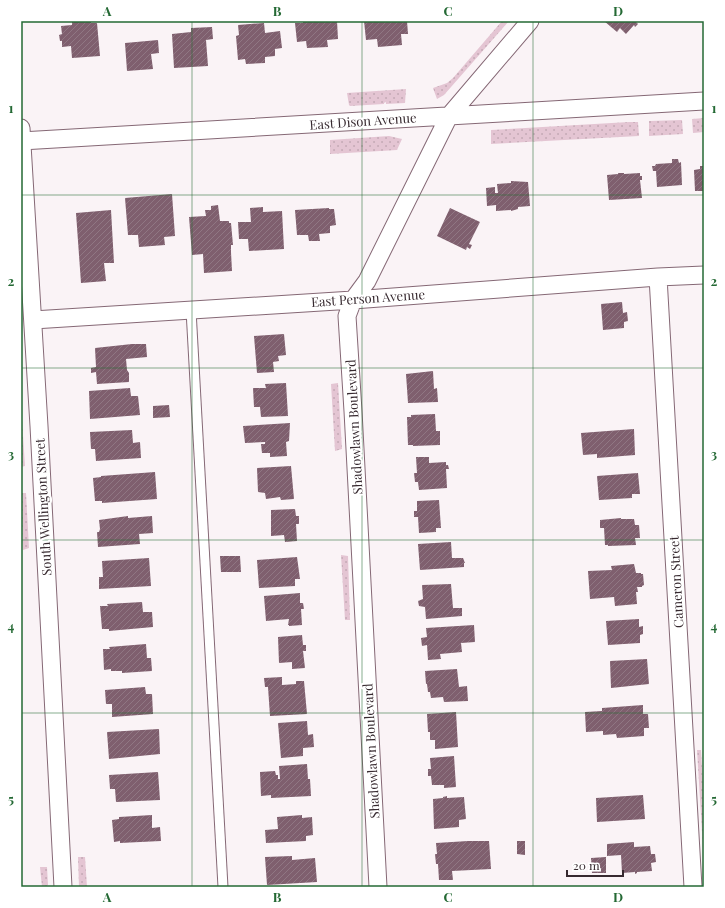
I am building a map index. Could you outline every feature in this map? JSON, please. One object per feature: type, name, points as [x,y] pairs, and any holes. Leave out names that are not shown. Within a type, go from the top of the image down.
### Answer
[{"type":"street","name":"Shadowlawn Boulevard","points":[[378,887],[347,316],[353,300],[367,281],[449,116],[530,21]]},
{"type":"street","name":"East Dison Avenue","points":[[21,136],[449,116],[704,101]]},
{"type":"street","name":"South Wellington Street","points":[[21,136],[33,320],[63,887]]},
{"type":"street","name":"East Person Avenue","points":[[33,320],[353,300],[658,277],[704,275]]},
{"type":"street","name":"Cameron Street","points":[[658,277],[693,887]]},
{"type":"lane","points":[[191,310],[223,887]]},
{"type":"shaded area","points":[[502,21],[509,21],[444,95],[437,99],[433,88],[447,83],[453,78]]},
{"type":"shaded area","points":[[406,89],[405,103],[386,104],[386,102],[384,104],[349,105],[347,93]]},
{"type":"shaded area","points":[[704,118],[704,132],[693,133],[692,119]]},
{"type":"shaded area","points":[[682,120],[683,134],[649,136],[649,121]]},
{"type":"shaded area","points":[[638,122],[639,136],[491,144],[491,130]]},
{"type":"shaded area","points":[[389,136],[402,139],[397,150],[330,154],[330,140]]},
{"type":"shaded area","points":[[338,383],[342,449],[335,451],[331,384]]},
{"type":"shaded area","points":[[21,405],[25,466],[21,467]]},
{"type":"shaded area","points":[[21,493],[26,493],[29,548],[23,550]]},
{"type":"shaded area","points":[[341,555],[348,556],[350,620],[345,620]]},
{"type":"shaded area","points":[[697,750],[701,750],[704,801],[704,865]]},
{"type":"shaded area","points":[[78,857],[85,857],[87,887],[79,887]]},
{"type":"shaded area","points":[[40,867],[47,867],[48,885],[46,887],[42,887]]},
{"type":"building","points":[[72,21],[91,21],[91,23],[97,23],[100,56],[72,58],[71,46],[62,47],[62,41],[60,41],[59,35],[62,34],[61,26],[72,25]]},
{"type":"building","points":[[303,21],[337,21],[338,39],[327,40],[328,47],[307,48],[306,41],[297,42],[295,23],[303,23]]},
{"type":"building","points":[[364,21],[407,21],[408,34],[401,34],[402,45],[378,47],[377,39],[366,40]]},
{"type":"building","points":[[604,21],[638,21],[636,22],[638,24],[635,27],[634,25],[626,34],[620,28],[617,32]]},
{"type":"building","points":[[264,23],[265,33],[280,31],[282,48],[275,49],[275,56],[265,57],[265,63],[246,64],[245,59],[238,60],[236,36],[239,35],[238,25]]},
{"type":"building","points":[[212,27],[213,39],[206,40],[208,66],[174,68],[172,34],[191,32],[191,28]]},
{"type":"building","points":[[158,40],[159,53],[151,54],[153,69],[127,71],[125,43]]},
{"type":"building","points":[[672,159],[678,159],[679,163],[681,162],[682,185],[657,187],[656,171],[653,171],[652,166],[655,166],[656,164],[672,163]]},
{"type":"building","points":[[700,166],[704,166],[704,191],[695,191],[694,170],[700,169]]},
{"type":"building","points":[[618,173],[640,173],[640,176],[642,176],[642,180],[640,180],[642,198],[609,200],[607,175]]},
{"type":"building","points":[[511,181],[528,182],[530,206],[518,207],[518,209],[511,211],[496,211],[496,205],[487,206],[486,188],[495,187],[495,193],[498,193],[497,184],[511,183]]},
{"type":"building","points":[[172,194],[175,236],[164,237],[165,245],[139,247],[138,235],[128,235],[125,198]]},
{"type":"building","points":[[218,205],[220,221],[229,221],[229,223],[231,223],[233,245],[231,245],[232,271],[204,273],[203,254],[192,255],[189,217],[206,216],[205,210],[211,210],[211,206]]},
{"type":"building","points":[[263,207],[263,212],[282,211],[284,249],[249,251],[248,239],[239,239],[238,222],[251,222],[250,208]]},
{"type":"building","points":[[450,208],[480,222],[469,244],[472,245],[470,249],[467,247],[466,250],[437,236]]},
{"type":"building","points":[[334,209],[336,225],[330,226],[330,233],[319,234],[320,241],[309,241],[308,235],[297,235],[295,210]]},
{"type":"building","points":[[111,210],[114,263],[104,263],[106,281],[81,283],[76,213]]},
{"type":"building","points":[[622,302],[623,313],[627,312],[628,321],[624,322],[624,328],[603,330],[601,304]]},
{"type":"building","points":[[284,334],[286,355],[278,356],[279,361],[273,362],[274,372],[257,373],[254,336]]},
{"type":"building","points":[[146,344],[147,357],[126,359],[129,382],[97,384],[96,372],[91,373],[91,368],[96,367],[95,348]]},
{"type":"building","points":[[433,371],[434,389],[437,388],[438,402],[408,403],[406,374]]},
{"type":"building","points":[[286,383],[288,416],[261,417],[260,407],[254,407],[253,388],[266,388],[265,384]]},
{"type":"building","points":[[130,388],[131,396],[138,396],[140,415],[90,419],[89,391]]},
{"type":"building","points":[[169,405],[170,417],[153,418],[153,406]]},
{"type":"building","points":[[435,414],[436,431],[440,431],[440,445],[408,445],[407,417],[411,417],[411,415]]},
{"type":"building","points":[[290,423],[289,441],[286,442],[287,456],[270,457],[270,453],[262,453],[261,444],[265,444],[265,442],[245,443],[243,426]]},
{"type":"building","points":[[634,429],[635,455],[597,458],[597,454],[583,455],[581,433]]},
{"type":"building","points":[[132,430],[133,443],[140,442],[141,458],[96,461],[95,449],[91,449],[90,432]]},
{"type":"building","points":[[416,457],[429,457],[429,463],[446,462],[449,469],[446,469],[447,488],[419,490],[418,482],[415,482],[414,473],[417,473]]},
{"type":"building","points":[[291,466],[294,499],[281,500],[280,497],[266,499],[265,493],[258,492],[257,468]]},
{"type":"building","points":[[155,472],[157,499],[102,503],[102,501],[95,501],[93,478],[101,476]]},
{"type":"building","points":[[638,473],[640,494],[632,494],[632,498],[599,500],[597,476]]},
{"type":"building","points":[[439,500],[441,528],[436,528],[436,532],[419,533],[418,517],[414,517],[414,511],[417,511],[417,501]]},
{"type":"building","points":[[295,509],[296,516],[299,516],[299,524],[296,524],[297,541],[285,542],[284,535],[271,536],[271,510]]},
{"type":"building","points":[[128,516],[128,518],[152,516],[153,533],[139,534],[140,544],[98,547],[97,532],[99,532],[100,529],[99,520]]},
{"type":"building","points":[[621,518],[634,519],[635,525],[639,525],[640,538],[635,538],[636,545],[605,545],[604,528],[600,528],[600,520]]},
{"type":"building","points":[[451,542],[452,558],[463,558],[465,563],[464,567],[420,570],[418,544]]},
{"type":"building","points":[[220,556],[240,556],[241,572],[221,572]]},
{"type":"building","points":[[297,557],[300,579],[295,579],[295,586],[259,588],[257,560]]},
{"type":"building","points":[[149,558],[151,586],[99,589],[99,577],[103,577],[102,561]]},
{"type":"building","points":[[634,564],[636,573],[643,574],[644,585],[642,587],[637,587],[637,604],[615,606],[614,597],[590,599],[588,571],[612,570],[611,566]]},
{"type":"building","points":[[451,584],[453,608],[462,608],[462,616],[426,619],[425,607],[419,606],[418,601],[423,599],[422,585]]},
{"type":"building","points":[[300,593],[300,603],[303,603],[304,609],[301,609],[302,625],[289,626],[289,619],[266,621],[264,596]]},
{"type":"building","points":[[142,602],[143,612],[152,612],[153,627],[109,631],[109,629],[102,629],[100,606],[108,606],[107,604]]},
{"type":"building","points":[[639,619],[639,627],[643,626],[643,634],[640,635],[640,643],[608,645],[606,621]]},
{"type":"building","points":[[474,625],[475,642],[461,643],[462,652],[440,654],[441,659],[428,660],[427,645],[422,646],[421,638],[427,637],[426,628]]},
{"type":"building","points":[[302,635],[303,645],[306,645],[306,651],[303,651],[305,668],[292,669],[292,662],[279,663],[278,637]]},
{"type":"building","points":[[146,644],[147,658],[151,658],[152,671],[122,673],[122,671],[111,671],[111,669],[104,670],[103,649],[110,649],[109,647]]},
{"type":"building","points":[[647,659],[649,684],[611,688],[610,661]]},
{"type":"building","points":[[457,669],[459,687],[467,686],[468,701],[444,702],[443,697],[431,698],[426,684],[425,671]]},
{"type":"building","points":[[282,677],[282,685],[296,684],[296,681],[304,681],[307,714],[270,716],[268,687],[265,687],[264,678]]},
{"type":"building","points":[[145,687],[146,694],[152,694],[153,714],[112,717],[112,704],[106,704],[105,690]]},
{"type":"building","points":[[643,705],[643,714],[648,714],[649,728],[644,728],[644,736],[617,738],[616,734],[603,735],[603,731],[586,732],[585,712],[602,711],[602,708]]},
{"type":"building","points":[[456,712],[458,747],[435,749],[435,740],[430,740],[430,732],[428,732],[427,714]]},
{"type":"building","points":[[307,721],[308,735],[313,734],[314,747],[303,748],[303,756],[281,758],[278,723]]},
{"type":"building","points":[[159,729],[160,754],[109,759],[107,732]]},
{"type":"building","points":[[454,756],[456,787],[444,788],[444,785],[432,785],[431,776],[428,776],[428,769],[431,769],[430,758]]},
{"type":"building","points":[[307,764],[311,796],[271,798],[271,795],[261,796],[260,772],[275,771],[276,775],[278,775],[278,779],[280,779],[279,766]]},
{"type":"building","points":[[158,772],[160,800],[116,802],[115,789],[110,789],[109,775]]},
{"type":"building","points":[[643,795],[645,819],[597,822],[596,798]]},
{"type":"building","points":[[447,796],[447,798],[464,797],[466,819],[459,820],[459,827],[434,829],[433,799]]},
{"type":"building","points":[[152,815],[152,828],[160,827],[161,841],[114,842],[112,820],[119,819],[119,817]]},
{"type":"building","points":[[302,815],[302,818],[312,817],[313,835],[306,836],[306,841],[266,843],[265,830],[278,829],[277,817]]},
{"type":"building","points":[[489,841],[491,869],[452,871],[453,880],[439,880],[438,864],[436,864],[435,854],[437,854],[436,843]]},
{"type":"building","points":[[517,841],[525,841],[525,855],[517,854]]},
{"type":"building","points":[[634,842],[634,847],[650,846],[651,854],[655,854],[656,862],[651,863],[652,871],[637,872],[635,874],[635,872],[622,873],[621,855],[607,856],[607,844]]},
{"type":"building","points":[[292,856],[292,860],[315,858],[317,882],[267,885],[265,857]]},
{"type":"building","points":[[606,857],[606,873],[592,873],[591,858]]}]
